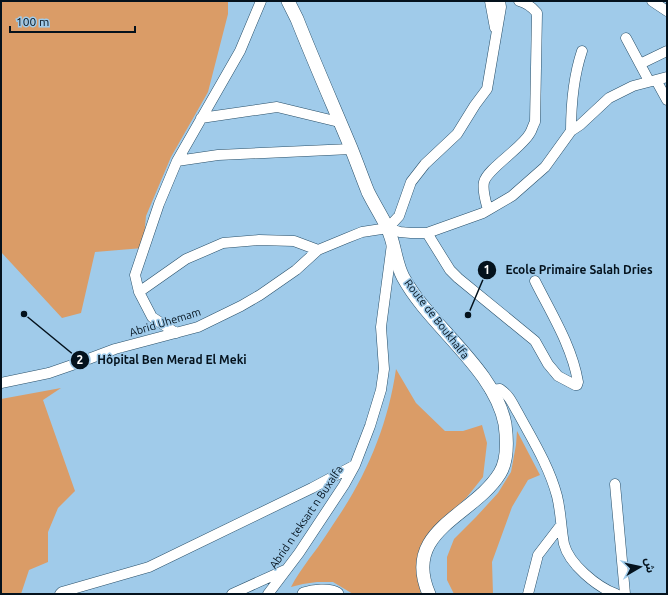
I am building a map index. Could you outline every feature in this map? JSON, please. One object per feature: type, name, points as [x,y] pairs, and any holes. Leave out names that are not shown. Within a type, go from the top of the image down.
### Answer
[{"type":"main road","name":"Route de Boukhalfa","points":[[288,1],[297,19],[368,192],[388,228],[403,276],[411,290],[475,367],[490,390],[500,409],[504,422],[506,433],[506,453],[501,472],[479,498],[458,514],[429,544],[423,557],[422,571],[429,594]]},
{"type":"main road","points":[[304,594],[319,591],[334,592],[337,594]]},
{"type":"street","points":[[176,333],[152,317],[139,292],[135,275],[159,204],[177,162],[240,51],[261,1]]},
{"type":"street","points":[[490,1],[496,36]]},
{"type":"street","points":[[500,1],[501,7],[487,90],[457,134],[425,164],[411,182],[399,216],[388,228],[400,232],[427,233],[483,213],[512,196],[545,167],[571,131],[580,125],[609,98],[633,86],[667,77]]},
{"type":"street","points":[[488,210],[484,196],[484,182],[492,171],[530,134],[535,122],[537,13],[533,7],[519,1]]},
{"type":"street","points":[[652,1],[667,11]]},
{"type":"street","points":[[626,38],[640,64],[667,100]]},
{"type":"street","points":[[571,131],[571,102],[576,68],[582,51]]},
{"type":"street","points":[[640,64],[667,52]]},
{"type":"street","points":[[201,118],[277,107],[339,122]]},
{"type":"street","points":[[177,162],[218,155],[351,149]]},
{"type":"street","name":"Abrid Uhemam","points":[[1,382],[49,373],[115,349],[198,327],[260,295],[296,270],[318,250],[362,232],[388,228]]},
{"type":"street","points":[[427,233],[450,270],[535,341],[548,364],[558,376],[577,385],[576,367],[535,281]]},
{"type":"street","points":[[139,292],[186,259],[223,243],[259,240],[294,241],[318,250]]},
{"type":"street","name":"Abrid n teksart n Buxalfa","points":[[268,594],[300,552],[333,503],[355,465],[370,426],[381,390],[384,368],[381,327],[392,240]]},
{"type":"street","points":[[490,390],[500,389],[508,396],[532,437],[557,496],[565,546],[573,561],[605,590],[616,594]]},
{"type":"street","points":[[60,594],[62,592],[149,567],[305,492],[355,465]]},
{"type":"street","points":[[615,484],[625,594]]},
{"type":"street","points":[[528,594],[538,555],[561,525]]},
{"type":"street","points":[[232,594],[287,569]]},
{"type":"shaded area","points":[[1,1],[228,1],[228,14],[208,92],[171,157],[146,216],[143,248],[95,252],[81,313],[62,318],[1,252]]},
{"type":"shaded area","points":[[396,369],[416,403],[445,431],[463,431],[482,425],[487,443],[483,477],[467,497],[429,533],[421,548],[417,562],[421,594],[353,594],[333,582],[317,582],[291,587],[352,495],[370,460],[389,406]]},
{"type":"shaded area","points":[[61,388],[43,400],[75,491],[58,508],[48,532],[48,562],[29,570],[21,594],[1,594],[1,399]]},
{"type":"shaded area","points":[[517,431],[540,475],[528,480],[512,507],[492,562],[493,594],[454,594],[447,580],[447,557],[454,539],[498,493],[511,472]]},
{"type":"place","name":"Hôpital Ben Merad El Meki","points":[[24,314]]},
{"type":"place","name":"Ecole Primaire Salah Dries","points":[[468,315]]}]
